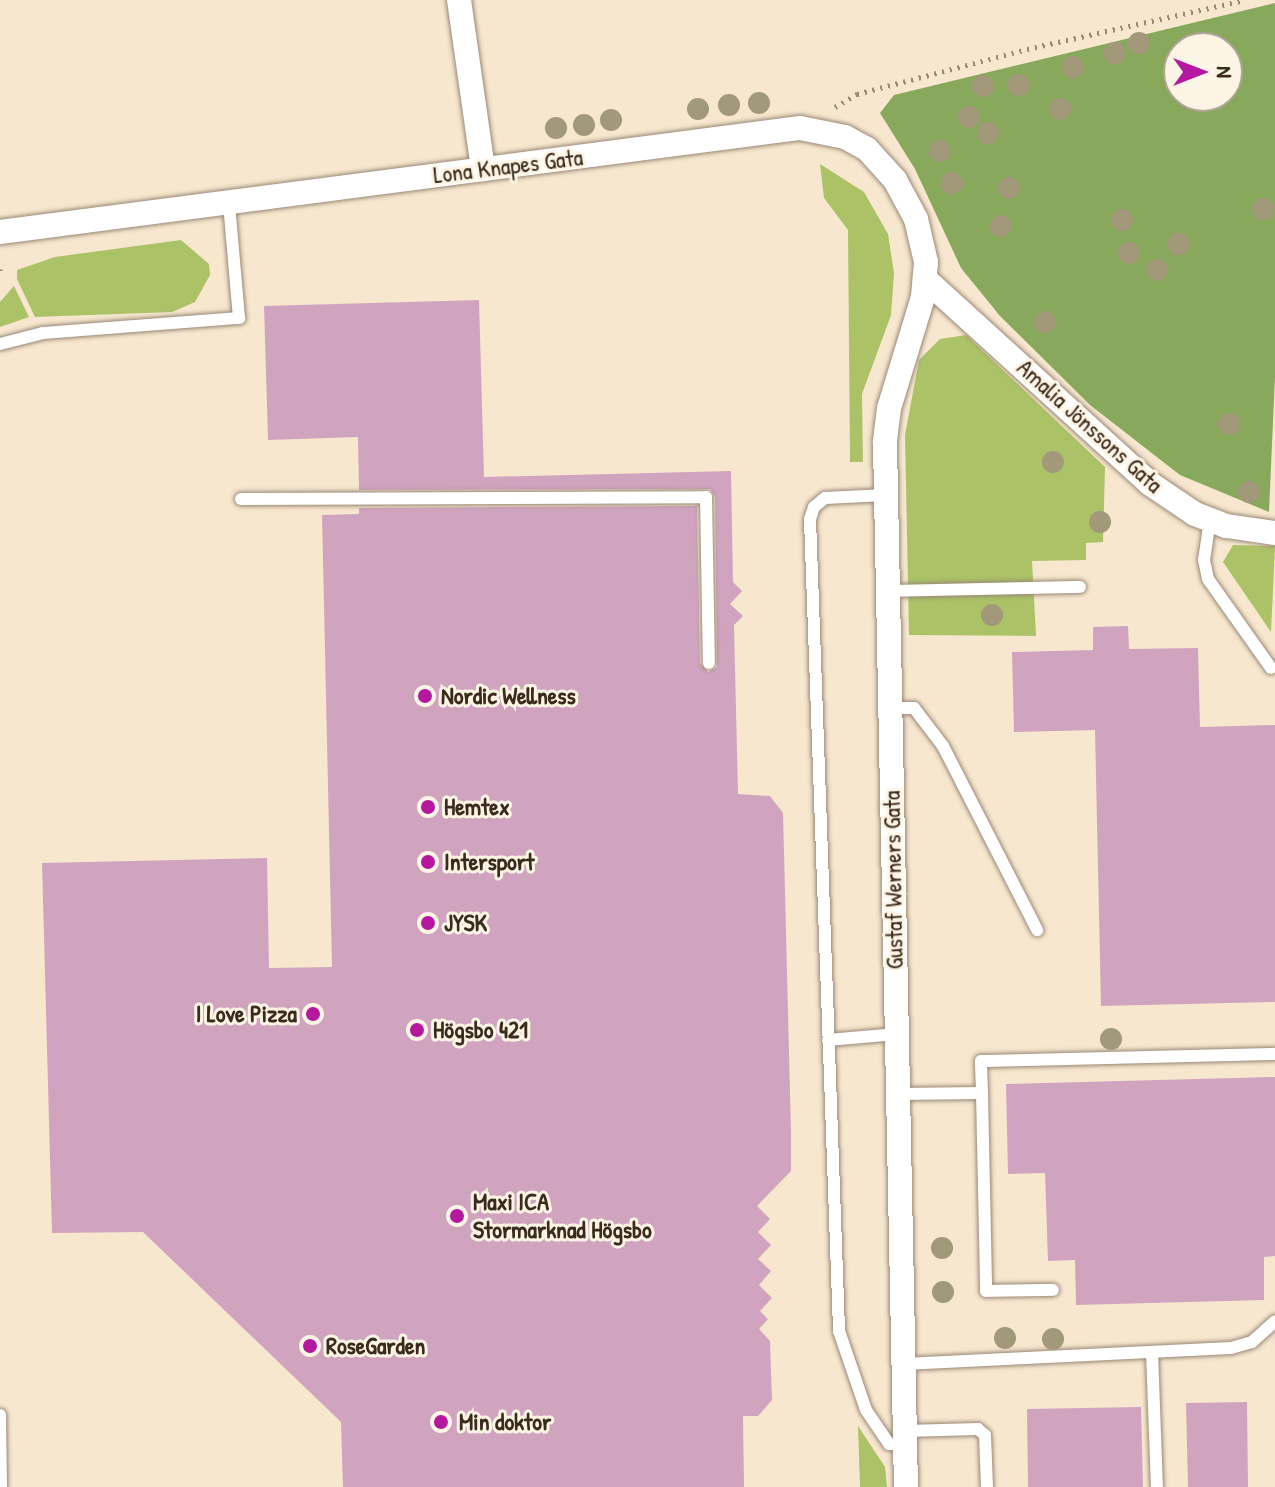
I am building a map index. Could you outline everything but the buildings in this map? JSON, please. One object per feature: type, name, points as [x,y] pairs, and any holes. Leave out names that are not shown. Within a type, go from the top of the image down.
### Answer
[{"type":"street","points":[[459,0],[483,169]]},
{"type":"street","name":"Lona Knapes Gata","points":[[0,232],[800,128],[845,137],[881,164],[916,219],[925,279]]},
{"type":"street","name":"Gustaf Werners Gata","points":[[906,1487],[885,495],[889,408],[925,279]]},
{"type":"street","name":"Amalia Jönssons Gata","points":[[925,279],[960,306],[1149,483],[1210,520],[1275,533]]},
{"type":"lane","points":[[0,344],[43,333],[239,318],[229,204]]},
{"type":"lane","points":[[885,495],[825,498],[814,507],[810,519],[839,1331],[866,1410],[889,1444],[905,1438],[978,1429],[985,1435],[987,1487]]},
{"type":"lane","points":[[241,499],[706,497],[709,663]]},
{"type":"lane","points":[[1210,520],[1204,560],[1208,579],[1271,668]]},
{"type":"lane","points":[[886,591],[1080,587]]},
{"type":"lane","points":[[889,708],[914,708],[943,746],[1037,930]]},
{"type":"lane","points":[[828,1040],[897,1034]]},
{"type":"lane","points":[[1053,1290],[986,1291],[981,1061],[1275,1054]]},
{"type":"lane","points":[[898,1094],[982,1093]]},
{"type":"lane","points":[[904,1364],[1231,1348],[1252,1342],[1275,1321]]},
{"type":"lane","points":[[1152,1352],[1157,1487]]},
{"type":"lane","points":[[0,1415],[1,1487]]},
{"type":"path","points":[[800,128],[857,94],[1244,0]]},
{"type":"green space","points":[[1275,3],[1275,376],[1269,512],[1180,475],[1090,405],[1000,316],[961,268],[915,169],[880,113],[894,95]]},
{"type":"green space","points":[[820,164],[864,192],[888,234],[894,273],[891,315],[862,394],[863,462],[850,462],[848,230],[824,198]]},
{"type":"green space","points":[[181,240],[209,264],[210,275],[195,302],[172,312],[35,317],[17,279],[17,270],[55,257]]},
{"type":"green space","points":[[14,286],[29,317],[0,327],[0,302]]},
{"type":"green space","points":[[966,335],[1105,467],[1103,542],[1086,543],[1086,560],[1032,561],[1036,636],[909,635],[905,435],[919,360],[940,339]]},
{"type":"green space","points":[[1233,545],[1275,546],[1271,632],[1223,562]]},
{"type":"green space","points":[[858,1426],[885,1467],[887,1487],[860,1487]]},
{"type":"place","name":"Nordic Wellness","points":[[425,696]]},
{"type":"place","name":"Hemtex","points":[[428,807]]},
{"type":"place","name":"Intersport","points":[[428,862]]},
{"type":"place","name":"JYSK","points":[[428,923]]},
{"type":"place","name":"I Love Pizza","points":[[313,1014]]},
{"type":"place","name":"Högsbo 421","points":[[417,1030]]},
{"type":"place","name":"Maxi ICA Stormarknad Högsbo","points":[[457,1216]]},
{"type":"place","name":"RoseGarden","points":[[310,1346]]},
{"type":"place","name":"Min doktor","points":[[441,1422]]}]
